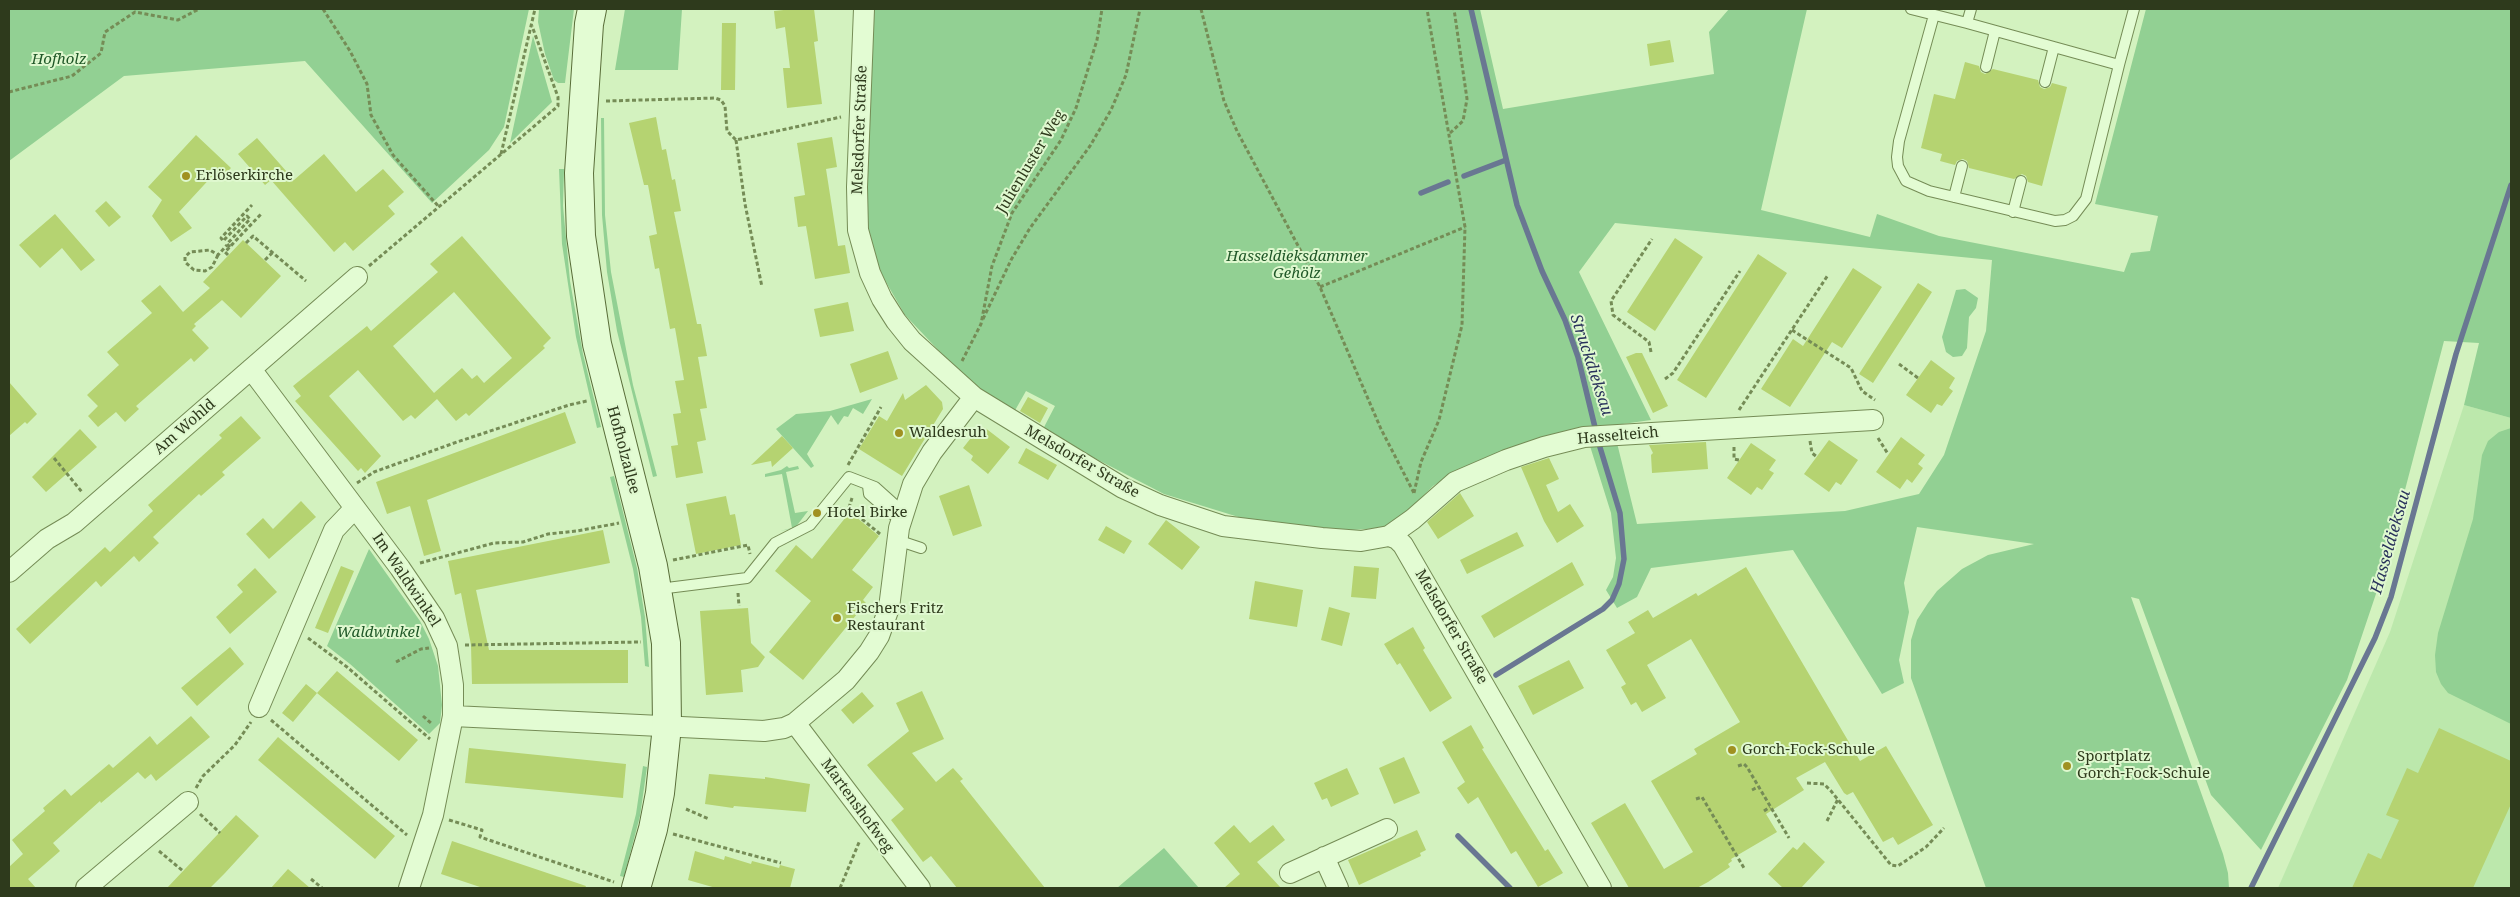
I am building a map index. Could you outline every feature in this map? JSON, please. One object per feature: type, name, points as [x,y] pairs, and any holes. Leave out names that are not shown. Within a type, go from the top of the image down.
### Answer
[{"type":"street","name":"Hofholzallee","points":[[592,9],[587,43],[579,173],[581,236],[597,344],[656,578],[666,643],[667,726],[660,793],[653,829],[629,886]]},
{"type":"street","name":"Melsdorfer Straße","points":[[864,9],[857,215],[861,244],[870,273],[896,321],[912,342],[974,397],[1123,488],[1195,518],[1223,526],[1304,537],[1361,541],[1389,536],[1403,545],[1601,888]]},
{"type":"street","name":"Am Wohld","points":[[9,572],[47,539],[74,523],[357,277]]},
{"type":"street","name":"Im Waldwinkel","points":[[251,369],[400,568],[434,618],[447,646],[453,685],[453,716],[433,815],[409,888]]},
{"type":"street","points":[[453,716],[764,731],[784,728],[795,723],[846,680],[869,652],[879,636],[889,608],[902,513],[922,466],[974,397]]},
{"type":"street","name":"Hasselteich","points":[[1389,536],[1442,492],[1479,471],[1544,447],[1584,437],[1611,434],[1734,429],[1875,410]]},
{"type":"street","points":[[259,707],[334,530],[349,500]]},
{"type":"street","name":"Martenshofweg","points":[[795,723],[920,888]]},
{"type":"street","points":[[86,888],[188,802]]},
{"type":"street","points":[[1290,873],[1387,829]]},
{"type":"street","points":[[1324,857],[1338,888]]},
{"type":"lane","points":[[1911,9],[2120,65]]},
{"type":"lane","points":[[1967,23],[1971,9]]},
{"type":"lane","points":[[1934,15],[1899,141],[1898,166],[1901,174],[1912,185],[2055,222],[2065,220],[2080,208],[2086,199],[2134,9]]},
{"type":"lane","points":[[1986,67],[1995,31]]},
{"type":"lane","points":[[2045,82],[2054,47]]},
{"type":"lane","points":[[1954,197],[1962,166]]},
{"type":"lane","points":[[2013,212],[2021,181]]},
{"type":"lane","points":[[656,578],[690,583],[747,578],[774,543],[810,525],[849,477],[868,486],[875,487],[902,513]]},
{"type":"lane","points":[[897,540],[921,548]]},
{"type":"path","points":[[9,92],[72,76],[102,53],[105,32],[135,12],[178,20],[199,9]]},
{"type":"path","points":[[323,9],[350,51],[367,84],[371,115],[393,155],[439,207]]},
{"type":"path","points":[[501,154],[535,9]]},
{"type":"path","name":"Julienluster Weg","points":[[953,380],[981,324],[992,266],[1002,235],[1012,213],[1061,140],[1076,108],[1097,40],[1102,9]]},
{"type":"path","points":[[981,324],[1011,260],[1030,228],[1090,146],[1111,110],[1126,75],[1140,9]]},
{"type":"path","points":[[1201,9],[1224,101],[1237,131],[1320,287],[1380,429],[1414,493],[1419,513]]},
{"type":"path","points":[[1414,493],[1421,462],[1439,420],[1462,325],[1465,227],[1427,9]]},
{"type":"path","points":[[1449,134],[1463,121],[1468,99],[1454,9]]},
{"type":"path","points":[[357,277],[558,106],[558,97],[532,26]]},
{"type":"path","points":[[606,101],[715,98],[721,100],[725,106],[727,131],[736,140],[745,204],[762,287]]},
{"type":"path","points":[[736,140],[861,113]]},
{"type":"path","points":[[228,255],[225,252],[250,219],[247,216],[224,241],[221,238],[252,205]]},
{"type":"path","points":[[218,255],[210,250],[194,251],[185,257],[185,262],[194,270],[205,271],[212,267],[218,255],[262,213]]},
{"type":"path","points":[[1320,287],[1465,227]]},
{"type":"path","points":[[246,243],[253,236],[306,281]]},
{"type":"path","points":[[1650,352],[1649,342],[1613,315],[1611,301],[1652,239]]},
{"type":"path","points":[[265,260],[273,252]]},
{"type":"path","points":[[1664,379],[1673,372],[1740,271]]},
{"type":"path","points":[[1734,429],[1735,415],[1828,275]]},
{"type":"path","points":[[1792,330],[1851,368],[1862,391],[1875,410]]},
{"type":"path","points":[[1898,364],[1918,378]]},
{"type":"path","points":[[349,500],[374,472],[485,432],[587,401]]},
{"type":"path","points":[[848,512],[853,492],[847,466],[881,407]]},
{"type":"path","points":[[54,458],[94,506]]},
{"type":"path","points":[[826,505],[848,512],[852,511],[882,536],[897,540]]},
{"type":"path","points":[[400,568],[494,543],[523,542],[548,534],[619,523]]},
{"type":"path","points":[[656,578],[678,558],[748,544],[753,569]]},
{"type":"path","points":[[293,627],[347,667],[430,739],[447,742]]},
{"type":"path","points":[[396,662],[421,648],[531,642],[641,642]]},
{"type":"path","points":[[259,707],[423,849]]},
{"type":"path","points":[[220,833],[188,802],[203,776],[246,731]]},
{"type":"path","points":[[1738,766],[1744,764],[1789,838]]},
{"type":"path","points":[[1807,784],[1824,784],[1891,866],[1898,866],[1926,847],[1944,828]]},
{"type":"path","points":[[1752,790],[1758,786]]},
{"type":"path","points":[[1696,799],[1702,797],[1744,868]]},
{"type":"path","points":[[1827,821],[1838,799]]},
{"type":"path","points":[[1764,811],[1770,807]]},
{"type":"path","points":[[686,809],[709,819]]},
{"type":"path","points":[[1710,823],[1716,820]]},
{"type":"path","points":[[840,888],[862,835],[871,822]]},
{"type":"path","points":[[469,826],[482,830],[480,837],[613,883],[629,886]]},
{"type":"path","points":[[653,829],[781,864]]},
{"type":"path","points":[[146,837],[164,856],[183,871]]},
{"type":"path","points":[[1722,844],[1728,841]]},
{"type":"path","points":[[311,879],[322,888]]},
{"type":"green space","name":"Hofholz","points":[[9,9],[529,9],[504,127],[489,150],[432,203],[305,61],[124,76],[9,161]]},
{"type":"green space","points":[[539,9],[574,9],[565,83],[558,83],[554,80],[545,54],[538,22]]},
{"type":"green space","points":[[625,9],[682,9],[678,70],[615,70]]},
{"type":"green space","name":"Hasseldieksdammer Gehölz","points":[[874,9],[1480,9],[1503,109],[1714,74],[1709,32],[1729,9],[1807,9],[1761,210],[1870,237],[1877,214],[1939,236],[2124,272],[2131,253],[2150,251],[2158,216],[2095,204],[2146,9],[2511,9],[2511,418],[2464,405],[2479,343],[2444,341],[2384,570],[2347,680],[2261,850],[2211,795],[2139,599],[2131,597],[2223,854],[2228,873],[2229,888],[1986,888],[1911,678],[1911,640],[1917,620],[1928,603],[1937,591],[1962,569],[1988,555],[2034,544],[1917,527],[1904,583],[1909,612],[1899,660],[1904,683],[1882,694],[1793,550],[1651,568],[1637,597],[1617,608],[1606,590],[1613,577],[1616,558],[1611,513],[1590,446],[1617,443],[1637,524],[1845,511],[1919,494],[1944,455],[1986,331],[1992,260],[1615,223],[1579,272],[1651,420],[1580,430],[1546,438],[1489,456],[1458,470],[1433,486],[1405,514],[1382,528],[1321,532],[1245,519],[1164,494],[1042,431],[1055,406],[1026,391],[1013,414],[979,393],[905,315],[879,270],[869,243],[866,212]]},
{"type":"green space","points":[[533,36],[552,102],[510,143]]},
{"type":"green space","points":[[601,118],[604,118],[605,215],[611,272],[633,385],[657,476],[653,477],[617,331],[607,272],[602,215]]},
{"type":"green space","points":[[559,169],[564,169],[563,206],[570,281],[583,354],[601,427],[597,428],[576,337],[562,244]]},
{"type":"green space","points":[[1965,289],[1978,298],[1976,308],[1969,317],[1967,348],[1962,356],[1953,357],[1946,352],[1942,337],[1956,290]]},
{"type":"green space","points":[[872,399],[863,414],[853,408],[848,417],[844,416],[838,425],[831,415],[807,454],[814,466],[811,468],[776,429],[796,414],[830,411]]},
{"type":"green space","points":[[2464,405],[2511,418],[2511,888],[2278,888],[2390,632]]},
{"type":"green space","points":[[2511,428],[2511,724],[2448,693],[2441,684],[2436,672],[2435,655],[2438,633],[2473,519],[2482,455],[2488,441],[2499,432]]},
{"type":"green space","points":[[787,466],[789,468],[798,466],[799,469],[786,472],[795,513],[808,511],[795,528],[780,531],[792,528],[782,474],[765,477],[765,474],[781,470]]},
{"type":"green space","points":[[614,476],[637,568],[645,617],[649,667],[645,666],[641,617],[633,569],[610,477]]},
{"type":"green space","name":"Waldwinkel","points":[[369,549],[420,621],[429,639],[438,666],[442,705],[440,723],[429,734],[327,646]]},
{"type":"green space","points":[[643,766],[647,767],[640,816],[624,877],[620,876],[636,814]]},
{"type":"green space","points":[[1164,848],[1199,888],[1117,888]]},
{"type":"building","points":[[814,9],[818,41],[814,42],[822,104],[787,108],[783,68],[790,68],[785,27],[776,29],[774,11]]},
{"type":"building","points":[[722,23],[736,23],[735,90],[721,90]]},
{"type":"building","points":[[1670,40],[1674,62],[1650,66],[1647,44]]},
{"type":"building","points":[[1965,62],[1979,66],[1981,72],[1985,74],[1993,69],[2038,80],[2040,87],[2044,89],[2050,87],[2052,83],[2067,87],[2042,186],[2028,182],[2026,176],[2022,174],[2014,179],[1969,168],[1967,161],[1963,159],[1957,161],[1955,165],[1940,161],[1942,154],[1921,148],[1934,94],[1955,99]]},
{"type":"building","points":[[656,117],[662,150],[666,149],[672,180],[675,179],[681,211],[674,212],[697,324],[701,324],[707,356],[698,357],[707,408],[700,409],[706,440],[697,442],[703,473],[676,478],[671,446],[678,445],[673,414],[681,413],[675,381],[684,380],[675,328],[670,329],[659,268],[655,269],[649,236],[657,234],[648,185],[644,185],[629,123]]},
{"type":"building","name":"Erlöserkirche","points":[[196,135],[231,168],[221,178],[215,173],[179,212],[192,228],[171,242],[152,216],[162,200],[148,187]]},
{"type":"building","points":[[832,137],[837,167],[826,169],[838,246],[845,245],[850,273],[815,279],[806,226],[798,227],[794,197],[805,195],[797,143]]},
{"type":"building","points":[[257,138],[294,180],[324,154],[356,192],[383,169],[404,192],[388,206],[395,214],[353,251],[345,242],[334,252],[271,180],[265,185],[238,154]]},
{"type":"building","points":[[106,201],[121,217],[109,227],[95,211]]},
{"type":"building","points":[[55,214],[95,260],[81,271],[62,248],[40,268],[19,245]]},
{"type":"building","points":[[462,236],[551,338],[543,346],[545,348],[469,416],[466,413],[456,421],[437,399],[415,419],[411,415],[403,421],[358,370],[329,396],[381,456],[365,473],[361,468],[358,471],[295,401],[301,396],[293,386],[367,326],[371,331],[438,272],[430,264]],"holes":[[[454,292],[512,358],[484,383],[477,375],[472,379],[462,368],[434,393],[393,346]]]},
{"type":"building","points":[[1675,238],[1703,257],[1655,331],[1627,312]]},
{"type":"building","points":[[243,240],[281,276],[241,318],[222,300],[194,324],[196,326],[192,330],[209,348],[194,362],[191,358],[136,406],[139,409],[125,422],[116,412],[98,427],[88,416],[98,406],[87,395],[119,365],[107,352],[152,313],[141,301],[160,285],[183,312],[210,288],[203,282]]},
{"type":"building","points":[[1758,254],[1787,273],[1706,398],[1677,380]]},
{"type":"building","points":[[1853,268],[1882,287],[1842,348],[1832,342],[1790,407],[1761,389],[1793,339],[1803,346]]},
{"type":"building","points":[[1918,283],[1932,292],[1873,383],[1859,374]]},
{"type":"building","points":[[848,302],[854,331],[820,337],[814,309]]},
{"type":"building","points":[[888,351],[898,379],[860,393],[850,364]]},
{"type":"building","points":[[1642,353],[1668,406],[1653,413],[1626,357]]},
{"type":"building","points":[[1931,360],[1955,378],[1949,388],[1953,391],[1942,406],[1937,404],[1931,413],[1906,395]]},
{"type":"building","points":[[9,382],[37,414],[27,424],[25,422],[9,436]]},
{"type":"building","name":"Waldesruh","points":[[926,385],[942,402],[943,409],[902,476],[859,449],[879,416],[887,421],[903,393],[905,400]]},
{"type":"building","points":[[1028,397],[1048,408],[1040,423],[1020,411]]},
{"type":"building","points":[[565,412],[576,443],[427,500],[441,551],[424,556],[410,506],[387,514],[376,482]]},
{"type":"building","points":[[241,416],[261,438],[222,472],[225,475],[201,496],[199,494],[153,537],[159,543],[139,562],[134,556],[101,587],[96,581],[30,644],[16,629],[105,547],[110,552],[153,511],[148,505],[222,438],[219,435]]},
{"type":"building","points":[[984,427],[1010,447],[988,474],[971,460],[973,456],[963,448],[974,434],[977,436]]},
{"type":"building","points":[[80,429],[97,447],[46,492],[32,477]]},
{"type":"building","points":[[782,436],[793,448],[772,467],[771,461],[751,465]]},
{"type":"building","points":[[1901,437],[1925,455],[1918,464],[1923,468],[1912,483],[1907,479],[1900,489],[1876,472]]},
{"type":"building","points":[[1829,440],[1858,460],[1841,485],[1836,482],[1829,492],[1804,474]]},
{"type":"building","points":[[1706,442],[1708,469],[1652,473],[1651,455],[1653,453],[1649,445]]},
{"type":"building","points":[[1751,443],[1776,460],[1769,470],[1774,473],[1762,490],[1757,487],[1751,495],[1727,478]]},
{"type":"building","points":[[1026,448],[1057,465],[1048,480],[1018,463]]},
{"type":"building","points":[[1549,458],[1559,479],[1546,485],[1558,512],[1570,504],[1584,526],[1557,543],[1544,521],[1521,467]]},
{"type":"building","points":[[969,485],[982,526],[953,536],[939,496]]},
{"type":"building","points":[[1460,493],[1474,516],[1438,539],[1427,522]]},
{"type":"building","points":[[726,496],[730,515],[735,514],[741,545],[696,554],[686,504]]},
{"type":"building","points":[[301,501],[316,517],[269,559],[246,534],[263,518],[273,529]]},
{"type":"building","points":[[850,512],[879,536],[852,570],[873,587],[863,600],[866,603],[803,680],[769,652],[811,601],[775,571],[796,545],[812,559]]},
{"type":"building","points":[[1166,520],[1200,547],[1182,570],[1148,544]]},
{"type":"building","points":[[1106,526],[1132,541],[1124,554],[1098,540]]},
{"type":"building","points":[[603,530],[610,563],[476,590],[489,650],[628,650],[628,683],[472,684],[471,645],[461,593],[455,595],[448,561]]},
{"type":"building","points":[[1517,532],[1524,546],[1467,574],[1460,560]]},
{"type":"building","points":[[1572,562],[1584,585],[1494,638],[1481,616]]},
{"type":"building","points":[[341,566],[354,571],[328,633],[315,628]]},
{"type":"building","points":[[1354,566],[1379,568],[1376,599],[1351,597]]},
{"type":"building","points":[[1746,567],[1860,761],[1886,746],[1933,825],[1898,845],[1893,837],[1883,842],[1853,792],[1847,795],[1844,793],[1825,762],[1796,778],[1804,790],[1766,814],[1777,832],[1731,859],[1732,861],[1728,864],[1730,867],[1708,882],[1697,888],[1629,888],[1591,823],[1625,803],[1664,869],[1693,852],[1651,781],[1697,754],[1694,749],[1740,722],[1691,639],[1647,665],[1666,698],[1642,712],[1636,702],[1631,705],[1621,687],[1626,684],[1606,650],[1635,633],[1628,622],[1648,610],[1653,618],[1696,593],[1698,596]]},
{"type":"building","points":[[255,568],[277,592],[230,634],[216,617],[243,592],[237,585]]},
{"type":"building","points":[[1255,581],[1303,590],[1297,627],[1249,619]]},
{"type":"building","points":[[1329,607],[1350,613],[1342,646],[1321,640]]},
{"type":"building","points":[[748,608],[751,643],[765,657],[758,667],[741,670],[743,692],[706,695],[700,611]]},
{"type":"building","points":[[1413,627],[1425,648],[1423,650],[1452,698],[1430,712],[1400,663],[1397,665],[1384,644]]},
{"type":"building","points":[[230,647],[244,664],[197,706],[181,688]]},
{"type":"building","points":[[1569,660],[1584,688],[1533,715],[1518,686]]},
{"type":"building","points":[[337,671],[418,740],[399,761],[317,693]]},
{"type":"building","points":[[306,684],[317,693],[293,722],[282,713]]},
{"type":"building","points":[[922,691],[944,739],[912,753],[936,782],[953,768],[963,779],[960,781],[1045,888],[957,888],[931,856],[923,862],[891,820],[904,809],[867,765],[909,731],[896,703]]},
{"type":"building","points":[[862,692],[874,706],[853,724],[841,710]]},
{"type":"building","points":[[191,716],[210,737],[156,781],[151,774],[145,779],[138,772],[101,803],[100,801],[53,843],[60,851],[28,879],[36,888],[9,888],[9,867],[23,854],[12,840],[45,811],[43,808],[65,789],[71,796],[109,764],[113,768],[150,736],[157,745]]},
{"type":"building","points":[[1471,725],[1484,748],[1482,749],[1545,851],[1548,849],[1563,873],[1538,887],[1516,851],[1511,854],[1478,797],[1468,804],[1457,788],[1465,782],[1442,742]]},
{"type":"building","points":[[2439,728],[2511,761],[2511,804],[2473,888],[2352,888],[2368,853],[2381,859],[2399,820],[2386,815],[2407,768],[2418,773]]},
{"type":"building","points":[[278,737],[395,836],[375,859],[258,760]]},
{"type":"building","points":[[469,748],[626,764],[623,798],[465,783]]},
{"type":"building","points":[[1404,757],[1420,793],[1394,804],[1379,768]]},
{"type":"building","points":[[1347,768],[1359,794],[1331,807],[1327,798],[1322,800],[1314,783]]},
{"type":"building","points":[[709,774],[765,779],[765,777],[810,784],[806,812],[734,806],[733,808],[705,804]]},
{"type":"building","points":[[236,815],[259,836],[225,873],[210,888],[167,888]]},
{"type":"building","points":[[1234,825],[1250,843],[1273,825],[1285,840],[1257,862],[1281,888],[1224,888],[1240,874],[1214,843]]},
{"type":"building","points":[[1417,830],[1426,850],[1420,853],[1421,856],[1359,885],[1348,860]]},
{"type":"building","points":[[452,841],[586,886],[585,888],[483,888],[441,874]]},
{"type":"building","points":[[1804,842],[1825,862],[1801,888],[1783,888],[1768,874],[1793,847],[1797,850]]},
{"type":"building","points":[[695,851],[724,860],[725,856],[751,864],[752,861],[779,868],[780,865],[795,869],[790,888],[716,888],[688,880]]},
{"type":"building","points":[[288,869],[310,888],[271,888]]},
{"type":"waterway","name":"Struckdieksau","points":[[1471,9],[1517,205],[1542,271],[1565,320],[1578,357],[1599,444],[1620,513],[1624,559],[1619,584],[1612,600],[1603,609],[1496,675]]},
{"type":"waterway","points":[[1464,176],[1506,160]]},
{"type":"waterway","points":[[1421,193],[1448,182]]},
{"type":"waterway","name":"Hasseldieksau","points":[[2251,888],[2375,638],[2391,597],[2456,354],[2511,185]]},
{"type":"waterway","name":"Struckdieksau","points":[[1458,836],[1510,888]]},
{"type":"place","name":"Erlöserkirche","points":[[186,176]]},
{"type":"place","name":"Waldesruh","points":[[899,433]]},
{"type":"place","name":"Hotel Birke","points":[[817,513]]},
{"type":"place","name":"Fischers Fritz Restaurant","points":[[837,618]]},
{"type":"place","name":"Gorch-Fock-Schule","points":[[1732,750]]},
{"type":"place","name":"Sportplatz Gorch-Fock-Schule","points":[[2067,766]]}]
